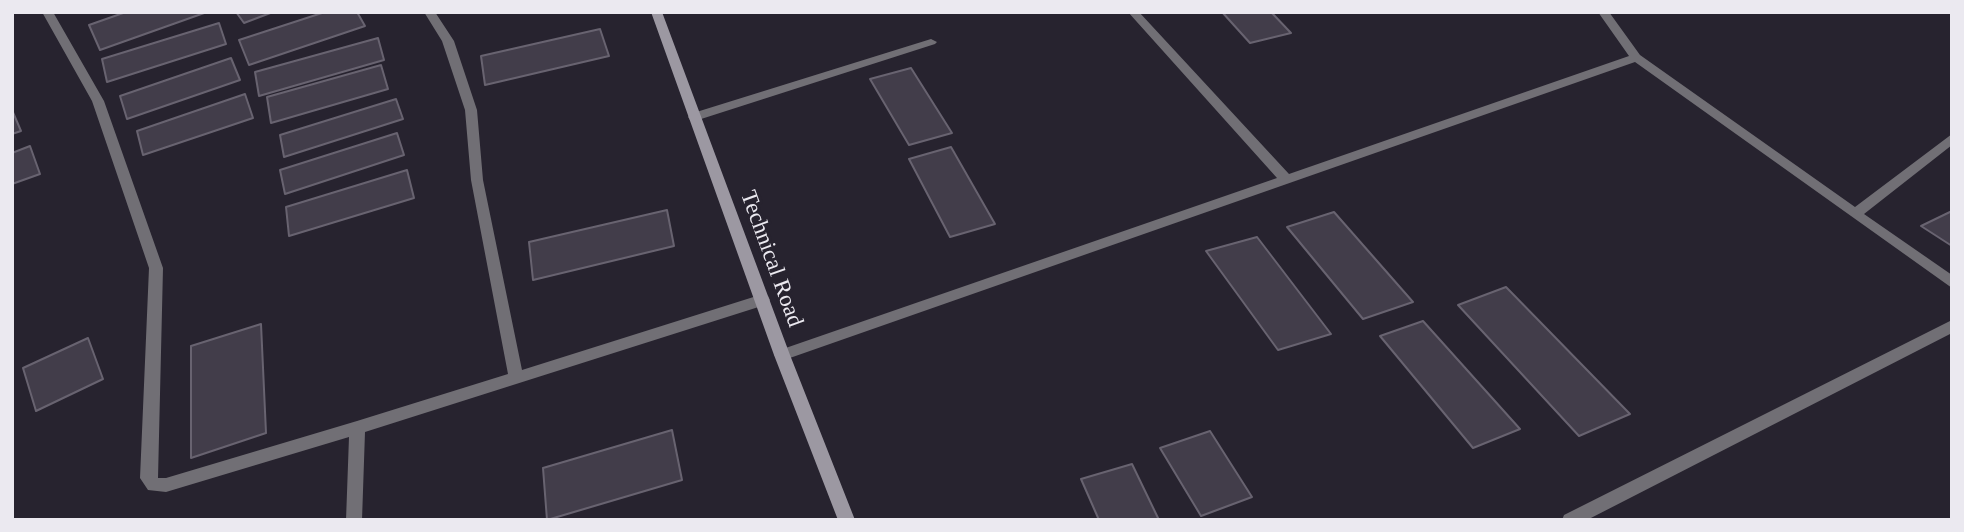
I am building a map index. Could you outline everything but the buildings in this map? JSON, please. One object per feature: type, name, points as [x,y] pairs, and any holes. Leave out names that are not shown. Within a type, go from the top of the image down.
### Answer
[{"type":"street","points":[[47,12],[98,101],[156,268],[148,478],[154,485],[166,485],[357,428],[763,300]]},
{"type":"street","points":[[429,12],[448,41],[471,110],[477,180],[516,377]]},
{"type":"street","name":"Technical Road","points":[[656,12],[782,355],[847,520]]},
{"type":"street","points":[[1133,12],[1286,179]]},
{"type":"street","points":[[1603,12],[1636,58],[1952,284]]},
{"type":"street","points":[[694,117],[931,41]]},
{"type":"street","points":[[782,355],[1636,58]]},
{"type":"street","points":[[1856,213],[1952,138]]},
{"type":"street","points":[[1570,520],[1952,326]]},
{"type":"street","points":[[354,520],[357,428]]}]
